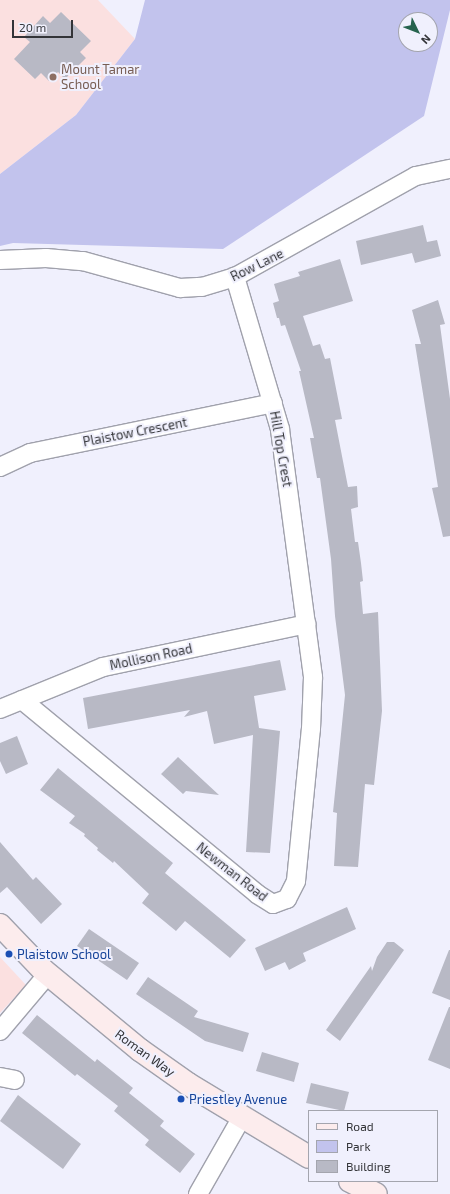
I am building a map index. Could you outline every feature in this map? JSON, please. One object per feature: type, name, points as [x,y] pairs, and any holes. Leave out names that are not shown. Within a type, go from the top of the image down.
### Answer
[{"type":"street","name":"Row Lane","points":[[0,260],[46,258],[84,261],[180,288],[202,287],[235,277],[416,176],[450,169]]},
{"type":"street","name":"Hill Top Crest","points":[[235,277],[280,429],[307,624]]},
{"type":"street","name":"Plaistow Crescent","points":[[0,467],[30,453],[273,403]]},
{"type":"street","name":"Mollison Road","points":[[0,709],[103,667],[307,624]]},
{"type":"street","name":"Newman Road","points":[[22,700],[114,778],[272,904],[287,899],[296,881],[311,729],[313,677],[307,624]]},
{"type":"street","name":"Roman Way","points":[[0,925],[48,974],[140,1050],[242,1117],[308,1156]]},
{"type":"street","points":[[0,1031],[48,974]]},
{"type":"street","points":[[198,1194],[242,1117]]},
{"type":"street","points":[[356,1186],[376,1194]]},
{"type":"shaded area","name":"Mount Tamar School","points":[[0,0],[98,0],[135,39],[76,115],[0,174]]},
{"type":"shaded area","points":[[0,957],[26,985],[0,1013]]},
{"type":"green space","points":[[145,0],[450,0],[450,10],[424,116],[223,249],[13,243],[0,246],[0,174],[76,115],[135,39]]},
{"type":"building","points":[[61,12],[91,41],[80,52],[86,58],[65,79],[58,72],[49,81],[41,73],[35,79],[14,59],[30,42],[24,37],[43,16],[50,23]]},
{"type":"building","points":[[423,225],[427,242],[437,240],[441,256],[415,263],[412,253],[361,265],[356,241]]},
{"type":"building","points":[[340,259],[353,301],[303,316],[313,346],[320,344],[325,359],[330,358],[342,419],[335,420],[348,487],[357,486],[358,507],[351,509],[355,542],[358,542],[361,563],[363,581],[360,582],[363,614],[378,612],[382,711],[374,785],[365,784],[358,867],[334,866],[337,813],[333,812],[345,695],[335,616],[331,559],[320,478],[317,478],[310,438],[314,438],[299,371],[301,371],[285,325],[281,326],[273,303],[279,301],[274,284],[300,276],[298,272]]},
{"type":"building","points":[[438,300],[445,324],[440,325],[450,399],[450,536],[443,537],[432,488],[438,487],[415,344],[421,344],[412,310]]},
{"type":"building","points":[[280,660],[286,690],[254,696],[259,728],[280,731],[270,853],[246,852],[253,735],[214,744],[207,711],[184,717],[190,710],[88,729],[83,698]]},
{"type":"building","points":[[17,736],[28,764],[6,774],[0,761],[0,743]]},
{"type":"building","points":[[178,757],[219,795],[186,791],[183,794],[161,774]]},
{"type":"building","points":[[58,768],[173,863],[165,873],[246,940],[230,958],[185,921],[176,931],[142,903],[149,894],[114,861],[113,863],[97,850],[98,848],[84,836],[85,834],[69,823],[75,816],[40,790]]},
{"type":"building","points":[[0,842],[33,880],[36,877],[62,904],[41,924],[7,887],[0,893]]},
{"type":"building","points":[[347,907],[356,929],[303,953],[306,961],[289,970],[285,962],[265,971],[255,948]]},
{"type":"building","points":[[89,929],[139,963],[127,980],[77,946]]},
{"type":"building","points":[[387,942],[394,942],[404,950],[340,1041],[326,1030],[371,966],[372,971],[377,957]]},
{"type":"building","points":[[450,950],[450,1000],[432,993]]},
{"type":"building","points":[[148,977],[198,1011],[194,1017],[249,1033],[243,1052],[205,1041],[136,994]]},
{"type":"building","points":[[450,1007],[450,1069],[428,1060]]},
{"type":"building","points":[[37,1015],[95,1062],[97,1059],[133,1088],[129,1093],[164,1121],[160,1126],[195,1154],[180,1173],[145,1145],[149,1140],[114,1111],[118,1106],[77,1074],[75,1076],[22,1033]]},
{"type":"building","points":[[262,1052],[299,1063],[294,1082],[256,1071]]},
{"type":"building","points":[[311,1083],[349,1092],[344,1110],[306,1103]]},
{"type":"building","points":[[18,1095],[81,1144],[63,1169],[0,1121]]},
{"type":"place","name":"Mount Tamar School","points":[[53,77]]},
{"type":"place","name":"Plaistow School","points":[[9,954]]},
{"type":"place","name":"Priestley Avenue","points":[[181,1099]]}]
